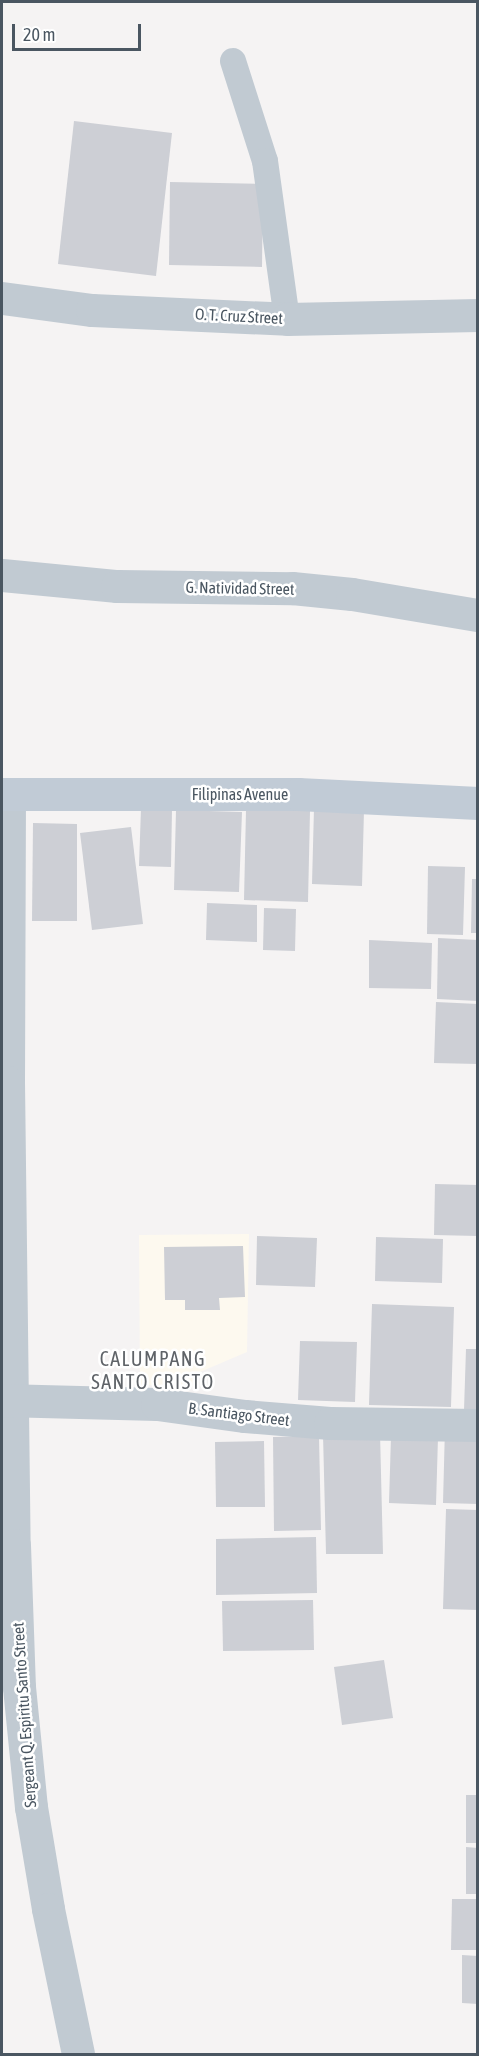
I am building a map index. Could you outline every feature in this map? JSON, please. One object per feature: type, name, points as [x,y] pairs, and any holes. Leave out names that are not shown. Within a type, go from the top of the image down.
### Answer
[{"type":"street","name":"O. T. Cruz Street","points":[[2,298],[92,310],[287,319],[477,315]]},
{"type":"street","name":"G. Natividad Street","points":[[2,575],[117,586],[292,588],[352,594],[477,615]]},
{"type":"street","name":"Filipinas Avenue","points":[[5,794],[298,794],[477,803]]},
{"type":"street","name":"Sergeant Q. Espiritu Santo Street","points":[[5,794],[8,1082],[7,1400],[19,1687],[28,1785],[48,1909],[78,2055]]},
{"type":"street","name":"B. Santiago Street","points":[[7,1400],[158,1404],[245,1416],[330,1423],[477,1425]]},
{"type":"lane","points":[[233,61],[265,161],[287,319]]},
{"type":"shaded area","points":[[249,1234],[247,1352],[200,1372],[194,1386],[140,1385],[139,1235]]},
{"type":"building","points":[[74,121],[172,133],[156,276],[58,264]]},
{"type":"building","points":[[170,182],[263,184],[262,267],[169,265]]},
{"type":"building","points":[[141,808],[172,809],[171,867],[139,866]]},
{"type":"building","points":[[314,808],[364,810],[362,886],[312,884]]},
{"type":"building","points":[[176,810],[242,812],[239,892],[174,890]]},
{"type":"building","points":[[246,810],[310,811],[308,902],[244,900]]},
{"type":"building","points":[[33,823],[77,824],[77,921],[32,921]]},
{"type":"building","points":[[131,827],[143,924],[92,930],[80,833]]},
{"type":"building","points":[[428,866],[465,867],[463,935],[427,934]]},
{"type":"building","points":[[472,879],[478,879],[478,933],[471,933]]},
{"type":"building","points":[[207,903],[257,905],[257,942],[206,940]]},
{"type":"building","points":[[264,908],[296,909],[295,951],[263,950]]},
{"type":"building","points":[[438,938],[478,940],[478,1001],[437,999]]},
{"type":"building","points":[[369,940],[432,943],[431,989],[369,988]]},
{"type":"building","points":[[436,1002],[478,1004],[478,1064],[434,1063]]},
{"type":"building","points":[[435,1184],[478,1185],[478,1236],[434,1235]]},
{"type":"building","points":[[257,1236],[317,1238],[315,1287],[256,1285]]},
{"type":"building","points":[[376,1237],[443,1239],[442,1283],[375,1281]]},
{"type":"building","points":[[243,1246],[245,1297],[219,1298],[220,1310],[185,1310],[185,1300],[165,1300],[164,1247]]},
{"type":"building","points":[[372,1304],[454,1307],[451,1407],[369,1405]]},
{"type":"building","points":[[300,1341],[357,1342],[355,1402],[298,1400]]},
{"type":"building","points":[[466,1349],[478,1349],[478,1410],[464,1410]]},
{"type":"building","points":[[445,1427],[478,1428],[478,1504],[443,1503]]},
{"type":"building","points":[[380,1433],[383,1554],[326,1554],[323,1434]]},
{"type":"building","points":[[319,1436],[321,1530],[274,1531],[273,1437]]},
{"type":"building","points":[[391,1436],[438,1437],[436,1505],[389,1503]]},
{"type":"building","points":[[264,1441],[265,1507],[216,1507],[215,1442]]},
{"type":"building","points":[[446,1509],[478,1510],[478,1610],[443,1609]]},
{"type":"building","points":[[316,1537],[317,1593],[216,1595],[216,1539]]},
{"type":"building","points":[[313,1600],[314,1650],[223,1651],[222,1601]]},
{"type":"building","points":[[384,1660],[393,1718],[342,1725],[334,1667]]},
{"type":"building","points":[[466,1795],[478,1795],[478,1843],[466,1843]]},
{"type":"building","points":[[466,1847],[478,1848],[478,1894],[466,1894]]},
{"type":"building","points":[[452,1899],[478,1899],[478,1950],[451,1950]]},
{"type":"building","points":[[462,1955],[478,1956],[478,2004],[462,2003]]},
{"type":"district","name":"CALUMPANG SANTO CRISTO","points":[[153,1370]]}]
